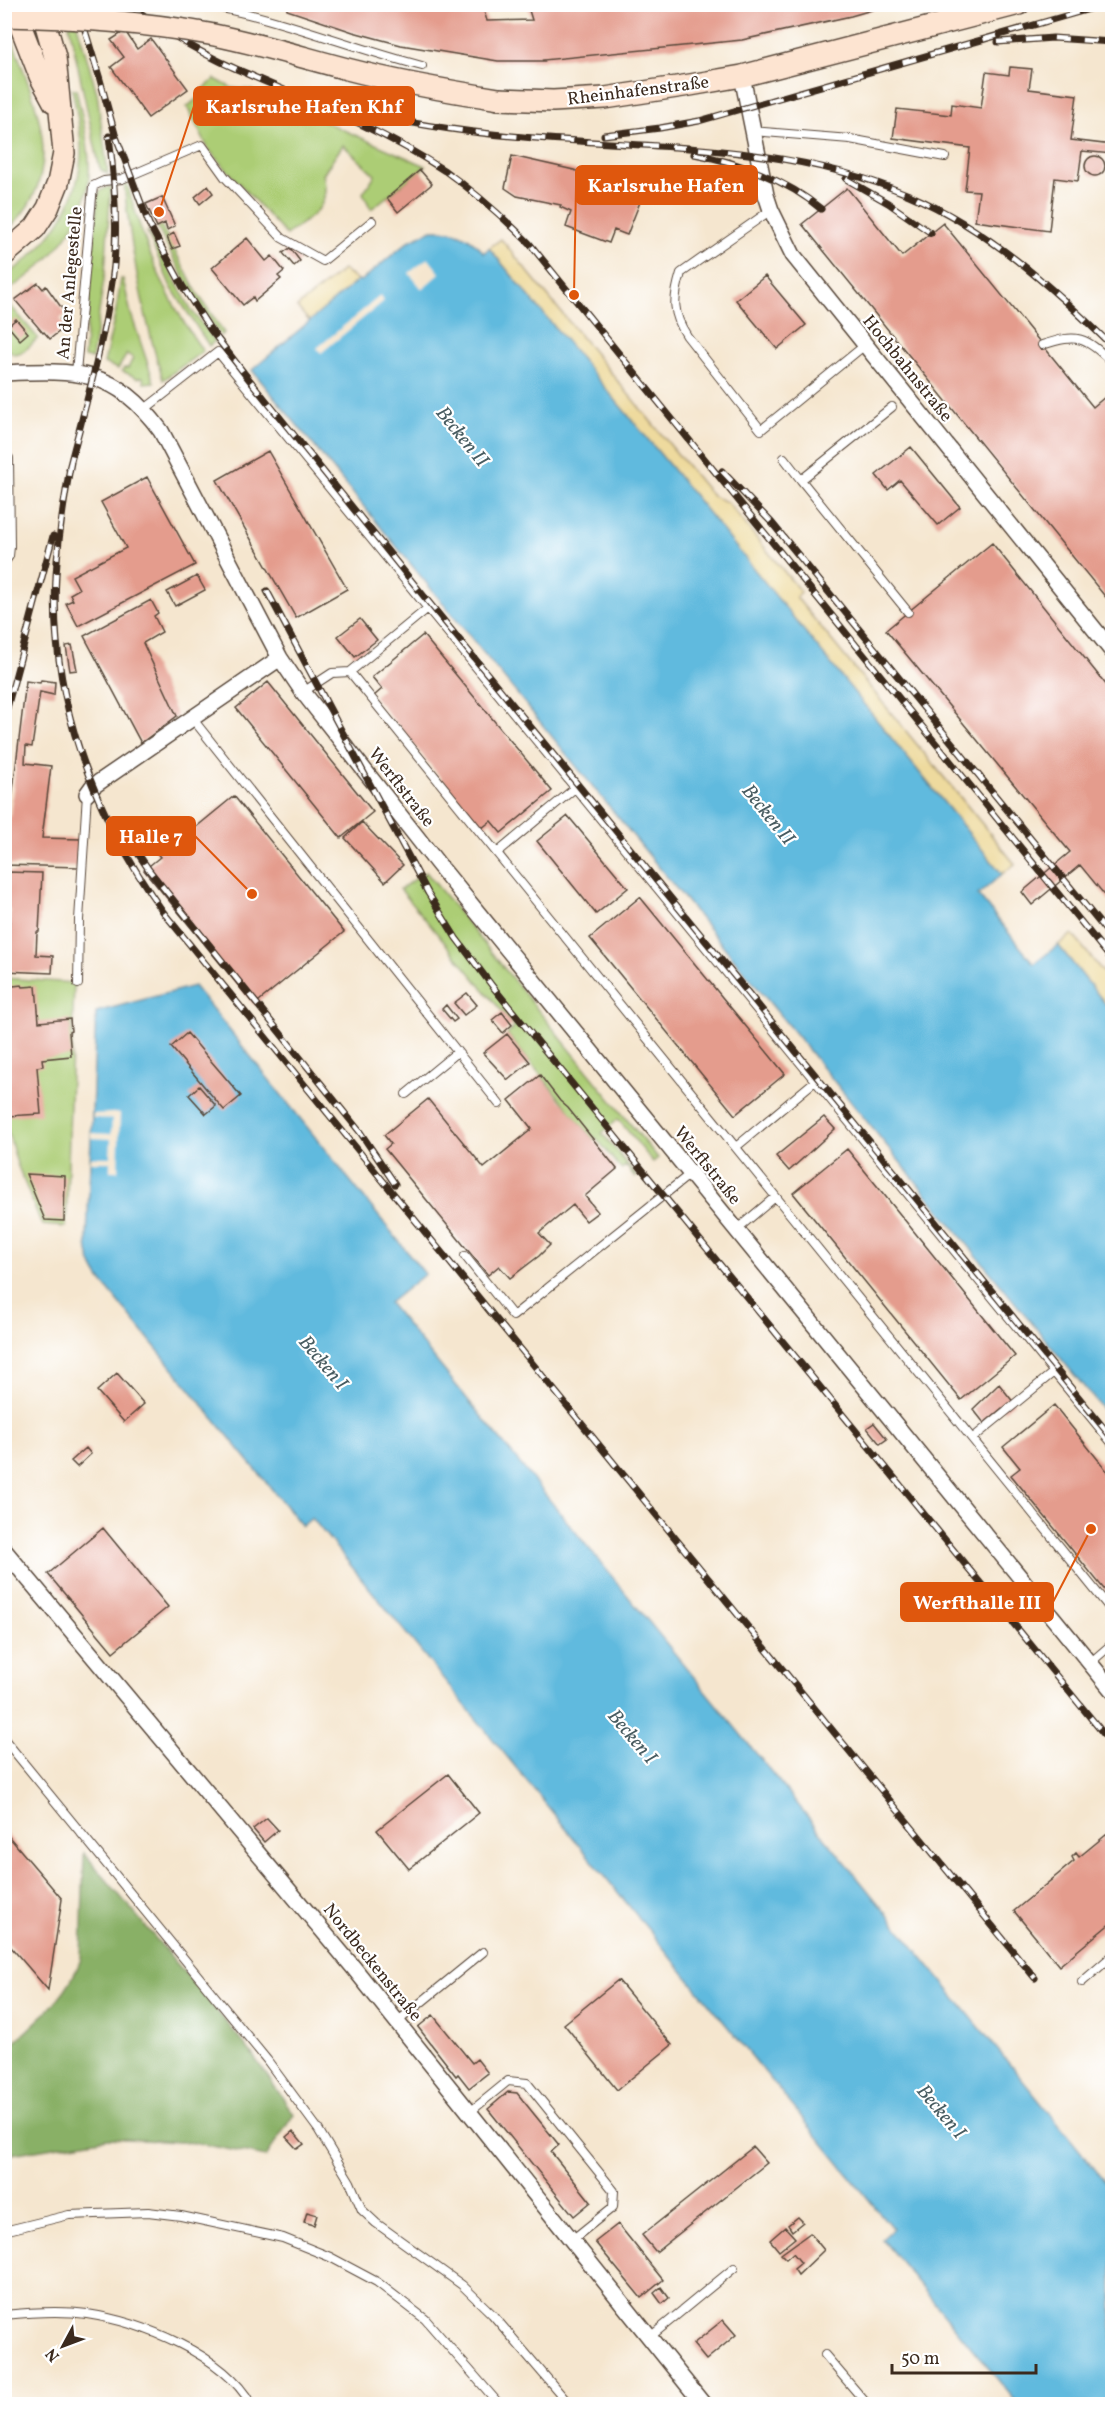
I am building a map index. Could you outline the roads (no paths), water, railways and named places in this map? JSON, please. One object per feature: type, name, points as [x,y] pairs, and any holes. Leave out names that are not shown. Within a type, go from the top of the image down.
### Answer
[{"type":"main road","points":[[12,4],[40,76],[59,111]]},
{"type":"main road","points":[[4,255],[35,228],[48,208],[58,183],[64,153],[55,57],[40,4]]},
{"type":"main road","name":"Rheinhafenstraße","points":[[4,16],[66,16],[159,26],[261,45],[348,69],[435,89],[499,99],[574,100],[655,92],[742,76],[1020,4]]},
{"type":"street","name":"Hochbahnstraße","points":[[742,76],[761,174],[771,210],[793,255],[1113,651]]},
{"type":"street","name":"Werftstraße","points":[[4,373],[76,372],[127,394],[145,409],[161,431],[280,658],[303,692],[438,864],[1113,1690]]},
{"type":"street","points":[[87,794],[92,788],[280,658]]},
{"type":"street","name":"Nordbeckenstraße","points":[[4,1550],[397,2022],[703,2404]]},
{"type":"lane","points":[[200,4],[294,27],[368,52],[422,66]]},
{"type":"lane","points":[[753,130],[850,139],[945,157]]},
{"type":"lane","name":"An der Anlegestelle","points":[[76,372],[93,186],[104,181],[122,179],[201,146],[225,177],[282,238],[322,261],[372,221]]},
{"type":"lane","points":[[771,210],[681,273],[676,288],[675,312],[687,336],[761,430],[865,345]]},
{"type":"lane","points":[[1042,345],[1067,337],[1086,340],[1113,362]]},
{"type":"lane","points":[[145,409],[218,352],[1113,1443]]},
{"type":"lane","points":[[801,480],[892,407]]},
{"type":"lane","points":[[4,563],[9,556],[10,546],[9,458]]},
{"type":"lane","points":[[784,458],[908,612]]},
{"type":"lane","points":[[303,692],[332,673],[350,672],[428,608]]},
{"type":"lane","points":[[350,672],[1113,1611]]},
{"type":"lane","points":[[192,718],[499,1104]]},
{"type":"lane","points":[[497,853],[574,788]]},
{"type":"lane","points":[[78,984],[79,920],[87,794]]},
{"type":"lane","points":[[406,1094],[457,1052]]},
{"type":"lane","points":[[736,1148],[815,1082]]},
{"type":"lane","points":[[465,1256],[513,1316],[690,1174]]},
{"type":"lane","points":[[736,1230],[775,1197]]},
{"type":"lane","points":[[973,1438],[1055,1371]]},
{"type":"lane","points":[[1090,1663],[1113,1644]]},
{"type":"lane","points":[[4,1739],[267,2060],[318,2129],[350,2182],[362,2211],[462,2285],[492,2314],[569,2404]]},
{"type":"lane","points":[[397,2022],[483,1952]]},
{"type":"lane","points":[[1082,1982],[1113,1956]]},
{"type":"lane","points":[[470,2112],[508,2081],[527,2083],[614,2191],[613,2207],[572,2240]]},
{"type":"lane","points":[[4,2231],[69,2215],[147,2212],[182,2216],[283,2238],[330,2257],[377,2282],[425,2319],[499,2404]]},
{"type":"lane","points":[[650,2337],[734,2268]]},
{"type":"lane","points":[[4,2316],[38,2312],[87,2314],[169,2338],[200,2356],[228,2377],[251,2404]]},
{"type":"lane","points":[[825,2355],[867,2404]]},
{"type":"water","name":"Becken II","points":[[432,230],[461,234],[484,253],[489,248],[670,466],[1002,874],[978,895],[1034,964],[1058,945],[1112,1012],[1112,1421],[252,370],[358,280],[361,281],[409,241]]},
{"type":"water","name":"Becken I","points":[[194,986],[425,1274],[389,1303],[1112,2190],[1112,2404],[1018,2404],[882,2239],[893,2229],[312,1518],[302,1526],[98,1277],[87,1245],[96,1012]]},
{"type":"railway","points":[[77,4],[115,134],[149,224],[183,287],[210,329],[431,605],[1112,1438]]},
{"type":"railway","points":[[129,4],[188,44],[253,76]]},
{"type":"railway","points":[[604,135],[699,121],[1107,4]]},
{"type":"railway","points":[[998,42],[1053,38],[1112,42]]},
{"type":"railway","points":[[247,74],[348,118],[421,156],[467,187],[529,243],[1112,960]]},
{"type":"railway","points":[[338,107],[424,125],[490,134],[713,150],[763,156],[861,177],[938,209],[992,242],[1042,281],[1112,346]]},
{"type":"railway","points":[[69,469],[99,353],[112,282],[115,209],[109,136]]},
{"type":"railway","points":[[694,154],[745,167],[793,189],[821,209]]},
{"type":"railway","points":[[846,179],[888,203],[931,233]]},
{"type":"railway","points":[[71,462],[58,547],[56,576],[56,622],[60,667],[68,711],[81,754],[116,836],[139,875],[164,913],[1035,1978]]},
{"type":"railway","points":[[722,471],[772,523],[1112,938]]},
{"type":"railway","points":[[4,719],[53,536]]},
{"type":"railway","points":[[267,591],[428,893],[456,938],[493,987],[1112,1744]]},
{"type":"railway","points":[[129,840],[149,870],[360,1132],[395,1184]]},
{"type":"place","name":"Karlsruhe Hafen Khf","points":[[159,212]]},
{"type":"place","name":"Karlsruhe Hafen","points":[[574,295]]},
{"type":"place","name":"Halle 7","points":[[252,894]]},
{"type":"place","name":"Werfthalle III","points":[[1091,1529]]}]
